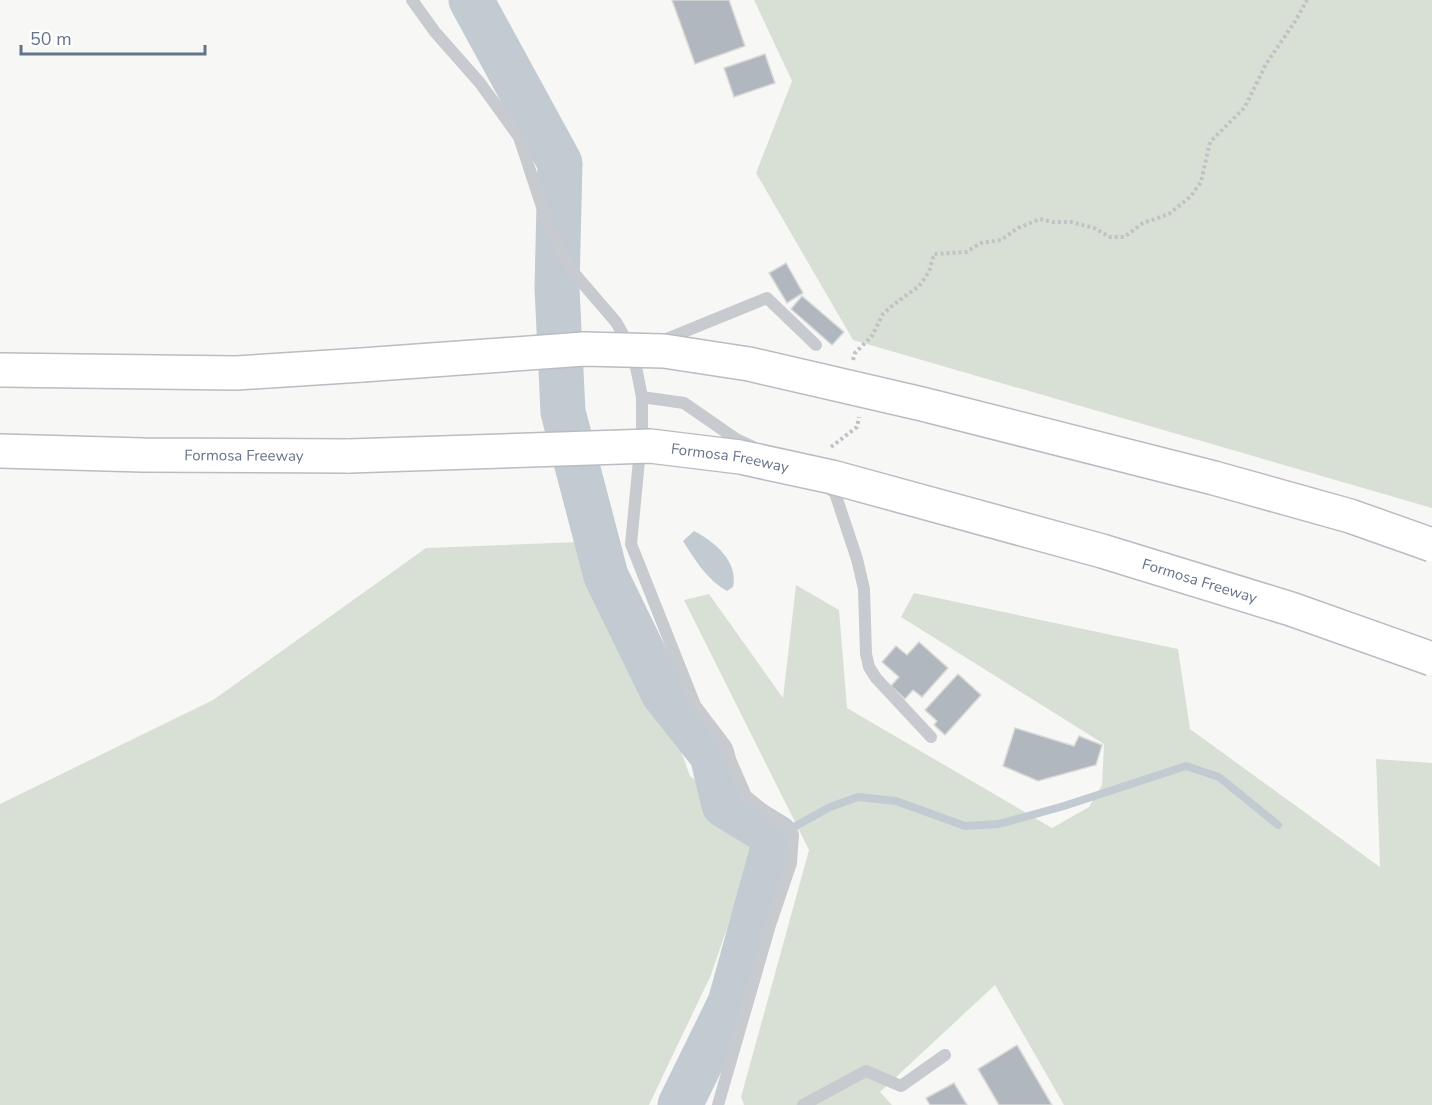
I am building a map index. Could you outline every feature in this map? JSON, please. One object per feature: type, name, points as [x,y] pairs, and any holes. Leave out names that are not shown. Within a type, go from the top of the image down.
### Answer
[{"type":"highway","points":[[0,370],[236,373],[584,349],[664,351],[749,364],[922,404],[1214,478],[1350,516],[1432,545]]},
{"type":"highway","name":"Formosa Freeway","points":[[0,451],[143,455],[349,456],[650,446],[740,457],[832,477],[1102,550],[1292,609],[1432,659]]},
{"type":"lane","points":[[412,0],[435,32],[480,83],[519,137],[550,231],[573,272],[616,322],[633,352],[642,397],[642,429],[632,544],[695,705],[722,741],[746,796],[793,834],[791,863],[770,925],[718,1105]]},
{"type":"lane","points":[[633,352],[767,298],[816,345]]},
{"type":"lane","points":[[642,397],[684,403],[736,439],[816,478],[835,493],[857,559],[864,589],[866,654],[869,667],[876,678],[931,737]]},
{"type":"lane","points":[[803,1105],[866,1071],[901,1086],[945,1055]]},
{"type":"path","points":[[853,365],[853,357],[872,336],[883,314],[919,286],[929,272],[934,254],[966,252],[981,243],[1001,240],[1017,228],[1040,219],[1071,222],[1094,228],[1110,237],[1124,237],[1143,223],[1169,214],[1191,196],[1201,182],[1210,142],[1245,107],[1266,64],[1307,0]]},
{"type":"path","points":[[804,472],[820,455],[857,427],[861,408]]},
{"type":"shaded area","points":[[754,0],[1432,0],[1432,508],[853,340],[756,173],[792,81]]},
{"type":"shaded area","points":[[694,531],[709,540],[729,561],[734,578],[733,587],[727,591],[707,575],[683,541]]},
{"type":"shaded area","points":[[605,541],[690,776],[762,826],[711,975],[649,1105],[0,1105],[0,804],[213,700],[426,548]]},
{"type":"shaded area","points":[[796,585],[839,610],[847,708],[1052,828],[1089,807],[1102,785],[1104,744],[901,617],[914,593],[1178,649],[1190,729],[1380,867],[1376,759],[1432,763],[1432,1105],[1064,1105],[995,985],[880,1092],[892,1105],[744,1105],[741,1097],[809,850],[684,600],[709,594],[783,698]]},
{"type":"building","points":[[672,0],[729,0],[745,46],[695,64]]},
{"type":"building","points":[[765,54],[775,83],[734,97],[724,68]]},
{"type":"building","points":[[786,263],[803,293],[787,303],[769,273]]},
{"type":"building","points":[[802,296],[844,332],[832,345],[791,309]]},
{"type":"building","points":[[919,642],[948,668],[922,697],[913,690],[905,699],[891,686],[899,677],[882,662],[896,646],[907,655]]},
{"type":"building","points":[[958,674],[981,695],[945,735],[934,725],[937,721],[925,710]]},
{"type":"building","points":[[1015,728],[1074,746],[1079,736],[1102,745],[1096,765],[1038,781],[1003,766]]},
{"type":"building","points":[[1017,1045],[1052,1105],[999,1105],[978,1069]]},
{"type":"building","points":[[954,1083],[967,1105],[930,1105],[926,1098]]},
{"type":"waterway","points":[[471,0],[560,163],[557,288],[563,412],[606,576],[663,693],[712,755],[724,805],[776,837],[730,1003],[680,1105]]},
{"type":"waterway","points":[[776,837],[830,807],[858,797],[896,801],[965,826],[999,824],[1064,806],[1186,766],[1219,777],[1278,825]]}]
